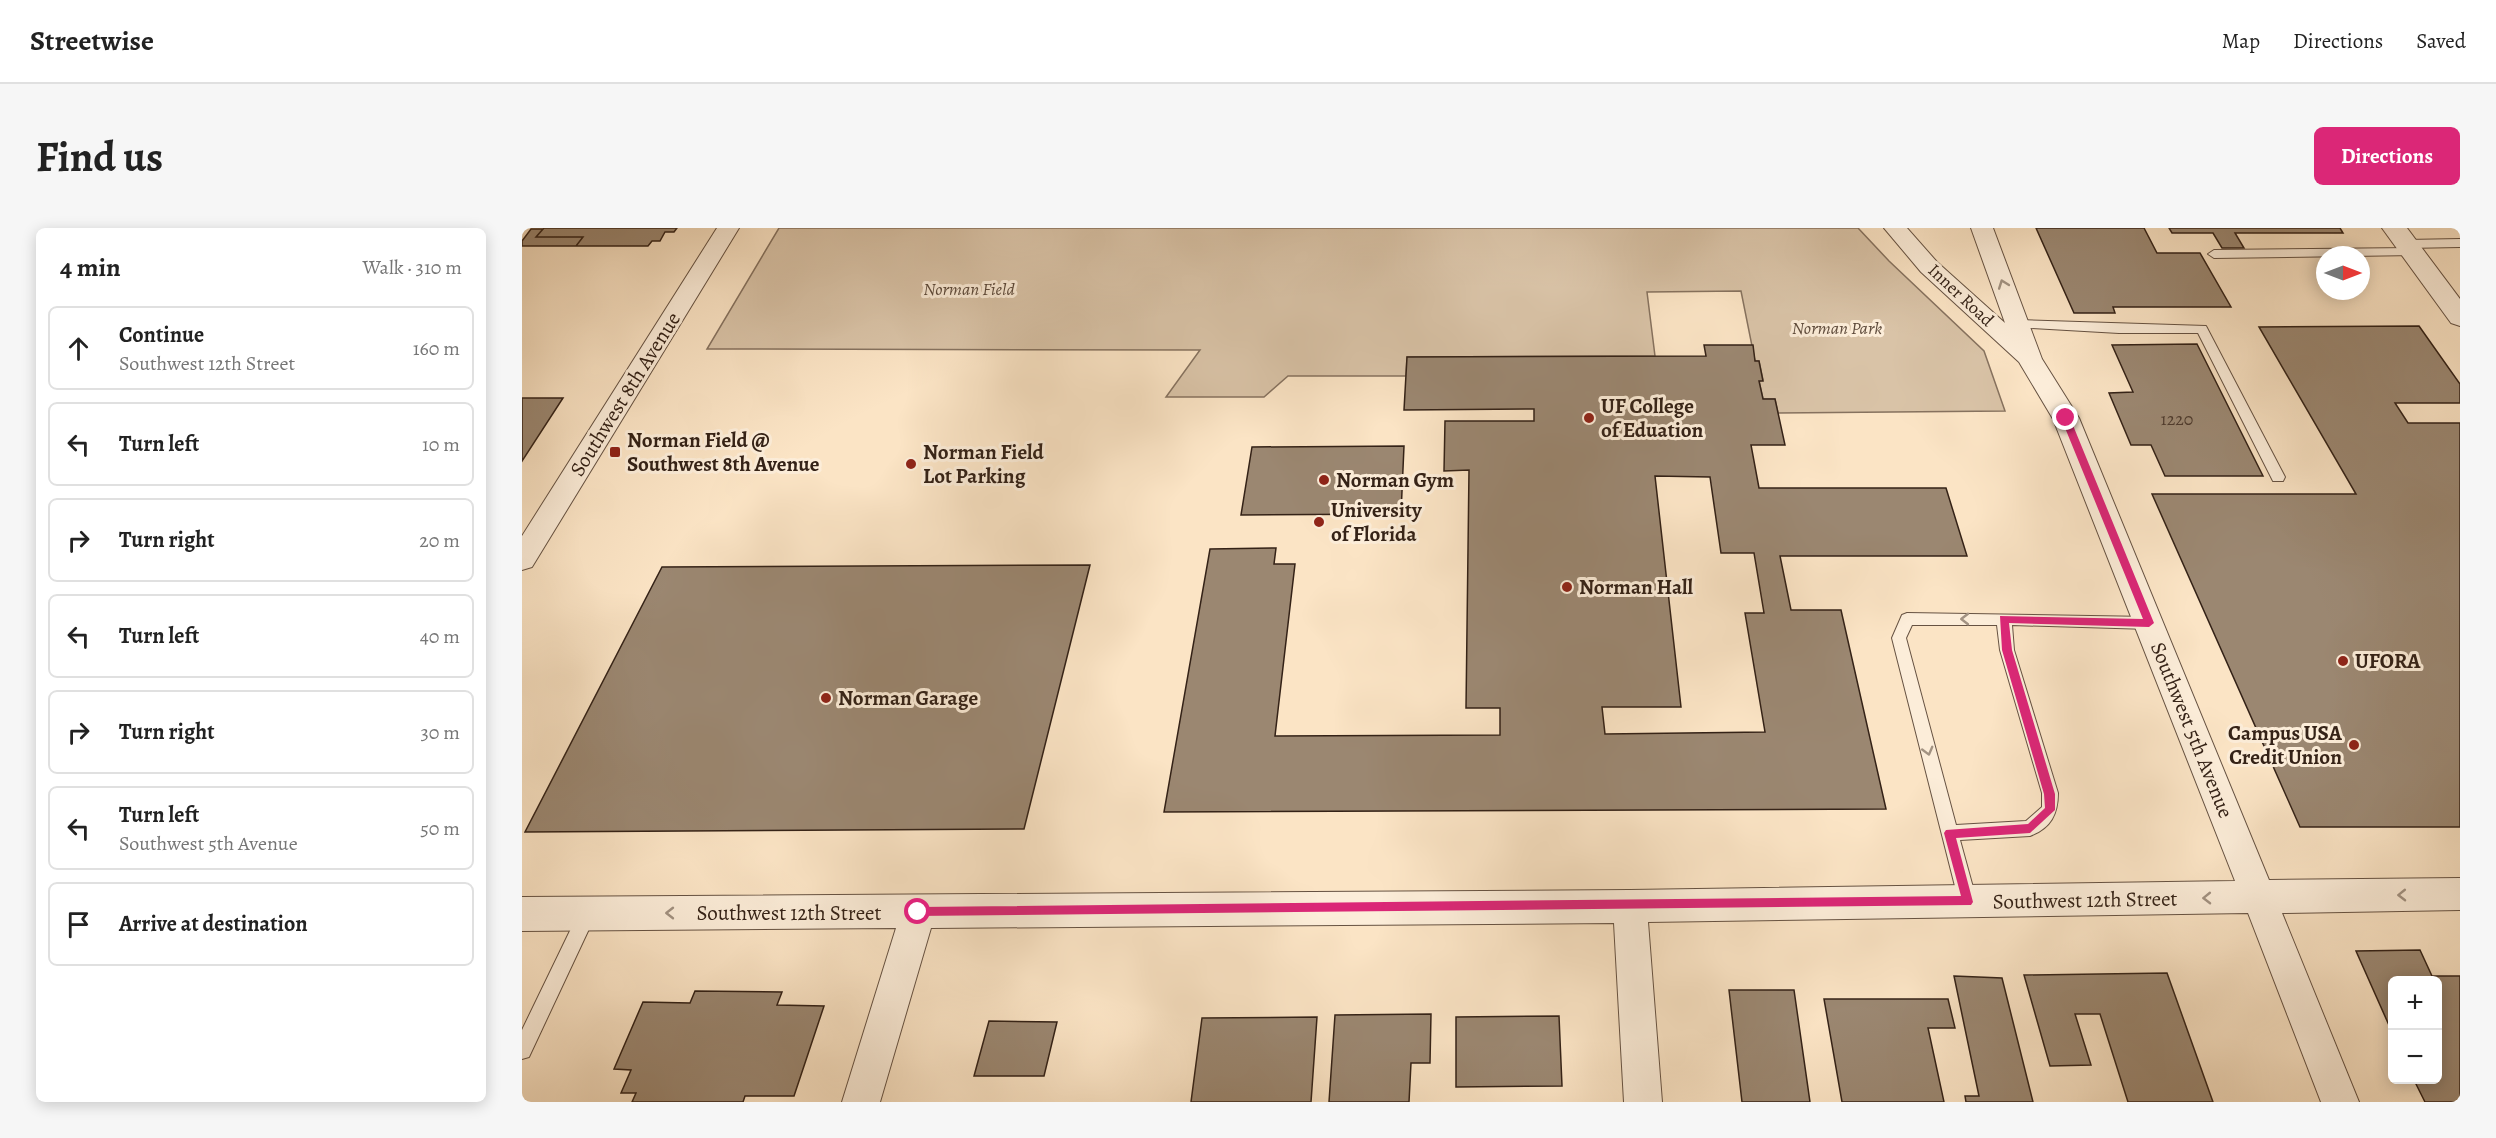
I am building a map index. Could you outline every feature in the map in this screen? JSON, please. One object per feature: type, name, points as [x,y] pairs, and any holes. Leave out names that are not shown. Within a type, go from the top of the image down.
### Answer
[{"type":"street","name":"Southwest 8th Avenue","points":[[522,559],[728,228]]},
{"type":"street","name":"Inner Road","points":[[1895,228],[1929,267],[2030,359]]},
{"type":"street","name":"Southwest 5th Avenue","points":[[1982,228],[2030,359],[2066,418],[2340,1102]]},
{"type":"street","points":[[2404,241],[2459,314]]},
{"type":"street","name":"Southwest 12th Street","points":[[522,914],[1630,906],[2460,894]]},
{"type":"street","points":[[1630,906],[1642,1102]]},
{"type":"street","points":[[861,1102],[918,912]]},
{"type":"lane","points":[[2214,254],[2404,241],[2460,243]]},
{"type":"lane","points":[[2017,324],[2119,329],[2202,329],[2278,477]]},
{"type":"lane","points":[[1968,902],[1899,638],[1907,619],[2149,623]]},
{"type":"lane","points":[[1950,833],[2030,828],[2050,810],[2050,794],[2007,650],[2004,619]]},
{"type":"lane","points":[[522,1050],[587,914]]},
{"type":"green space","name":"Norman Park","points":[[779,228],[1858,228],[1889,261],[1984,351],[2005,411],[1778,413],[1775,399],[1763,399],[1759,381],[1763,380],[1759,361],[1755,361],[1741,291],[1647,292],[1655,356],[1407,357],[1406,376],[1288,376],[1264,397],[1166,397],[1200,350],[707,349]]},
{"type":"building","points":[[544,228],[677,228],[674,232],[665,232],[660,241],[652,241],[648,246],[576,246],[583,237],[536,237]]},
{"type":"building","points":[[2036,228],[2144,228],[2157,253],[2200,253],[2231,307],[2113,307],[2115,313],[2074,313]]},
{"type":"building","points":[[2169,228],[2340,228],[2343,233],[2235,233],[2244,248],[2222,248],[2213,233],[2172,233]]},
{"type":"building","points":[[531,229],[543,229],[536,237],[583,237],[576,246],[522,246],[522,241]]},
{"type":"building","name":"UFORA","points":[[2419,326],[2460,384],[2460,403],[2395,403],[2408,423],[2460,423],[2460,827],[2300,827],[2152,494],[2356,494],[2259,327]]},
{"type":"building","points":[[2197,344],[2263,476],[2165,476],[2151,445],[2131,445],[2109,393],[2133,392],[2112,345]]},
{"type":"building","name":"Norman Hall","points":[[1704,345],[1753,345],[1755,361],[1759,361],[1763,381],[1759,381],[1763,399],[1775,399],[1785,445],[1751,445],[1759,488],[1946,488],[1967,556],[1780,556],[1791,610],[1841,610],[1886,809],[1164,812],[1210,549],[1276,548],[1274,564],[1295,564],[1275,736],[1500,735],[1500,708],[1466,708],[1469,470],[1444,471],[1445,421],[1534,421],[1534,409],[1404,410],[1407,357],[1706,356]],"holes":[[[1655,476],[1710,477],[1721,553],[1754,553],[1764,613],[1745,613],[1765,732],[1605,734],[1602,707],[1681,707]]]},
{"type":"building","points":[[522,398],[563,398],[522,461]]},
{"type":"building","name":"Norman Gym","points":[[1404,446],[1401,514],[1241,515],[1252,447]]},
{"type":"building","name":"Norman Garage","points":[[1090,565],[1024,829],[525,832],[662,567]]},
{"type":"building","points":[[2420,950],[2432,976],[2388,976],[2388,1023],[2356,951]]},
{"type":"building","points":[[2167,973],[2213,1102],[2128,1102],[2100,1014],[2075,1014],[2091,1065],[2050,1066],[2024,975]]},
{"type":"building","points":[[1954,976],[2002,978],[2033,1102],[1966,1102],[1965,1096],[1979,1096]]},
{"type":"building","points":[[2442,976],[2460,976],[2460,1102],[2425,1102],[2416,1084],[2442,1084]]},
{"type":"building","points":[[1729,990],[1794,990],[1810,1102],[1742,1102]]},
{"type":"building","points":[[695,991],[782,992],[777,1005],[824,1006],[794,1096],[745,1096],[743,1102],[632,1102],[636,1093],[621,1093],[631,1070],[614,1069],[643,1002],[690,1003]]},
{"type":"building","points":[[1824,999],[1948,999],[1955,1028],[1928,1028],[1944,1102],[1842,1102]]},
{"type":"building","points":[[1431,1014],[1430,1063],[1411,1063],[1409,1102],[1329,1102],[1335,1015]]},
{"type":"building","points":[[1559,1016],[1562,1086],[1456,1087],[1456,1017]]},
{"type":"building","points":[[1317,1017],[1311,1102],[1191,1102],[1202,1018]]},
{"type":"building","points":[[989,1021],[1057,1022],[1044,1076],[974,1076]]},
{"type":"place","name":"UF College of Eduation","points":[[1589,418]]},
{"type":"place","name":"Norman Field @ Southwest 8th Avenue","points":[[615,452]]},
{"type":"place","name":"Norman Field Lot Parking","points":[[911,464]]},
{"type":"place","name":"Norman Gym","points":[[1324,480]]},
{"type":"place","name":"University of Florida","points":[[1319,522]]},
{"type":"place","name":"Norman Hall","points":[[1567,587]]},
{"type":"place","name":"UFORA","points":[[2343,661]]},
{"type":"place","name":"Norman Garage","points":[[826,698]]},
{"type":"place","name":"Campus USA Credit Union","points":[[2354,745]]},
{"type":"route","points":[[918,912],[1968,902],[1950,833],[1995,832],[2030,828],[2050,810],[2050,794],[2007,650],[2004,619],[2149,623],[2066,418]]},
{"type":"park label","name":"Norman Field","points":[[969,289]]}]
